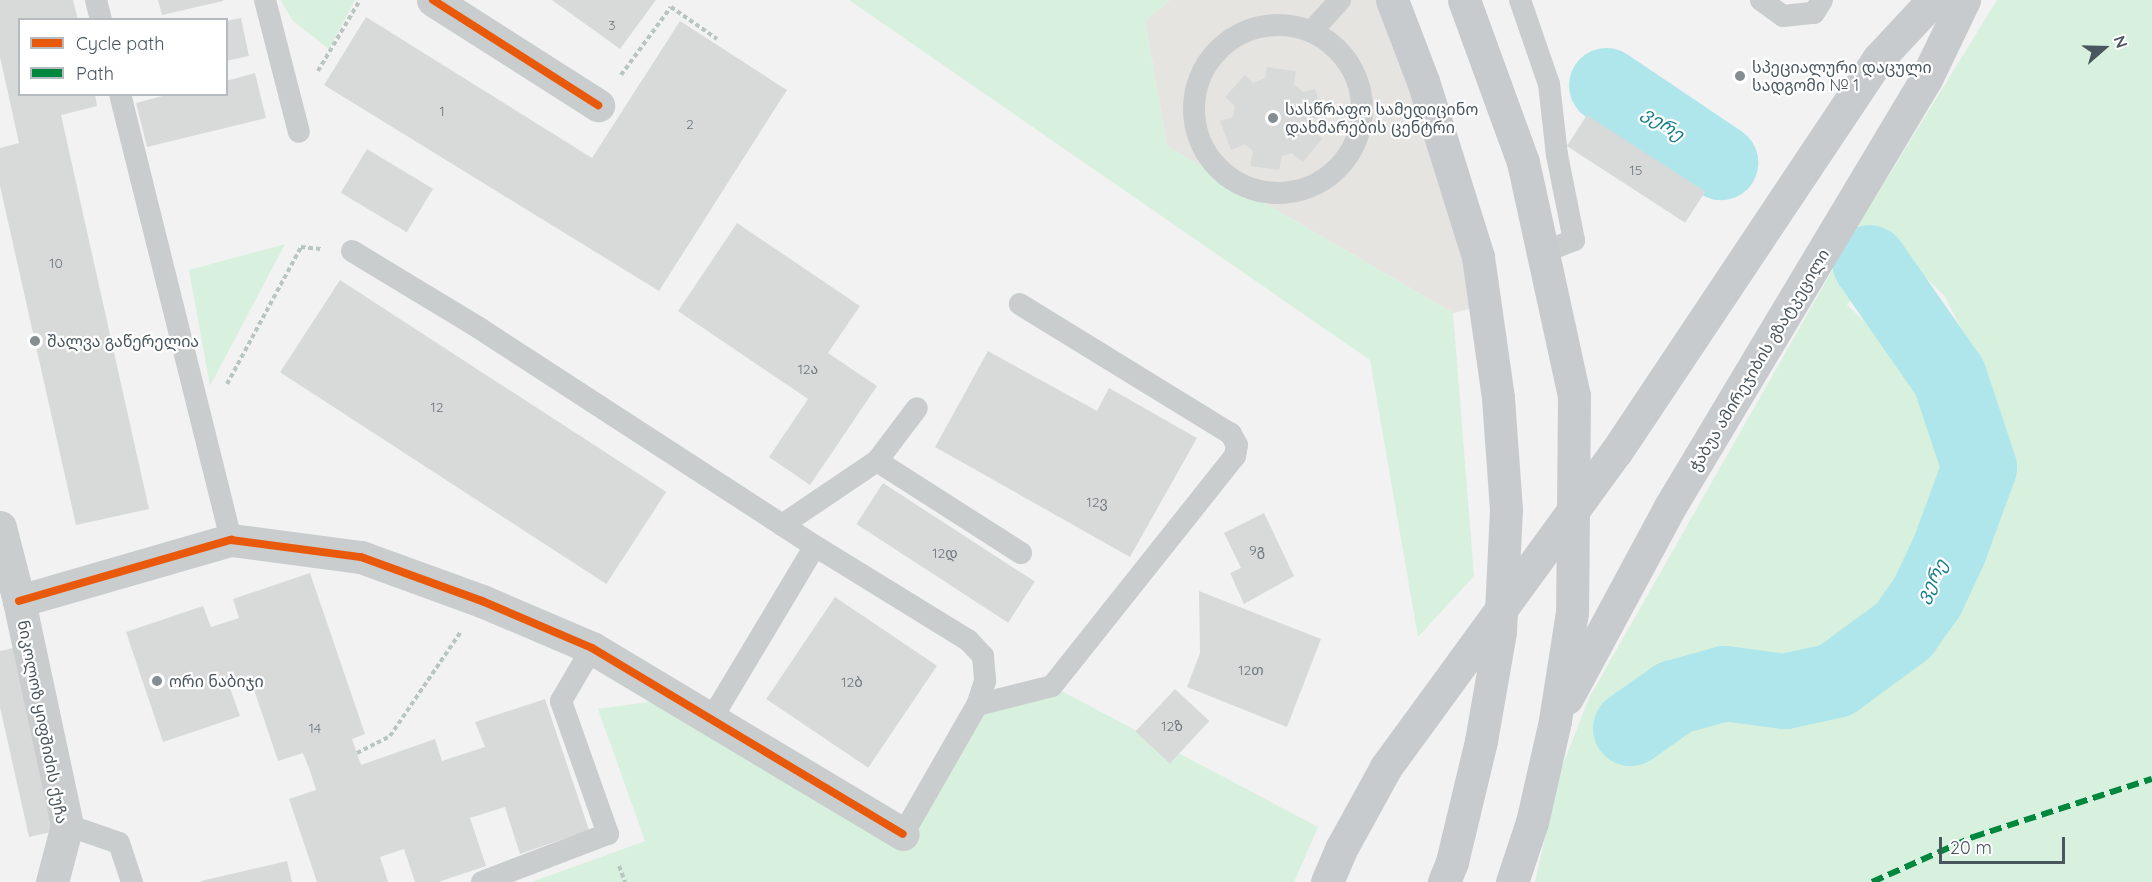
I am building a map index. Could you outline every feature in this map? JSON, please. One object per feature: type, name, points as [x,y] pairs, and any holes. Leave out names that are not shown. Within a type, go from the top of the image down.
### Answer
[{"type":"main road","points":[[1392,0],[1423,81],[1478,257],[1498,398],[1506,509],[1500,632],[1481,741],[1452,862],[1444,882]]},
{"type":"main road","name":"ჭაბუა ამირეჯიბის გზატკეცილი","points":[[1464,0],[1523,162],[1574,395],[1572,612],[1555,721],[1532,822],[1512,882]]},
{"type":"main road","points":[[1327,882],[1341,849],[1386,766],[1616,452],[1878,59],[1933,0]]},
{"type":"main road","name":"ჭაბუა ამირეჯიბის გზატკეცილი","points":[[1555,721],[1671,505],[1926,79],[1964,0]]},
{"type":"street","points":[[433,0],[598,105]]},
{"type":"street","name":"ნიკოლოზ ყიფშიძის ქუჩა","points":[[0,527],[19,601],[67,825],[52,882]]},
{"type":"street","points":[[19,601],[231,540],[361,557],[482,601],[592,648],[903,834]]},
{"type":"lane","points":[[96,0],[100,18]]},
{"type":"lane","points":[[265,0],[295,109],[299,132]]},
{"type":"lane","points":[[1311,31],[1340,0]]},
{"type":"lane","points":[[1520,0],[1549,84],[1557,155],[1574,240],[1542,253]]},
{"type":"lane","points":[[1761,0],[1783,16],[1814,13],[1822,0]]},
{"type":"lane","points":[[1284,24],[1311,31],[1335,46],[1352,69],[1362,95],[1361,123],[1353,150],[1335,172],[1320,182],[1312,187],[1285,194],[1257,192],[1231,181],[1211,161],[1197,137],[1193,109],[1197,82],[1206,65],[1231,38],[1256,27],[1284,24]]},
{"type":"lane","points":[[121,96],[231,540]]},
{"type":"lane","points":[[352,251],[479,328],[782,525],[968,640],[982,656],[985,681],[977,705],[903,834]]},
{"type":"lane","points":[[977,705],[1052,686],[1235,456],[1237,445],[1231,434],[1020,304]]},
{"type":"lane","points":[[782,525],[877,461],[917,408]]},
{"type":"lane","points":[[877,461],[1021,553]]},
{"type":"lane","points":[[712,718],[815,546]]},
{"type":"lane","points":[[482,882],[608,834],[561,701],[592,648]]},
{"type":"lane","points":[[67,825],[119,843],[132,882]]},
{"type":"path","points":[[295,109],[360,0]]},
{"type":"path","points":[[632,60],[671,7],[717,39]]},
{"type":"path","points":[[204,428],[301,247],[352,251]]},
{"type":"path","points":[[357,753],[390,736],[482,601]]},
{"type":"shaded area","points":[[1170,0],[1392,0],[1485,305],[1453,313],[1167,146],[1145,21]]},
{"type":"green space","points":[[281,0],[355,0],[329,49],[292,20]]},
{"type":"green space","points":[[849,0],[1170,0],[1145,21],[1167,146],[1453,313],[1474,576],[1418,637],[1370,360]]},
{"type":"green space","points":[[1997,0],[2152,0],[2152,882],[1535,882],[1560,772],[1589,698],[1857,227]],"holes":[[[1887,247],[1906,259],[1944,295],[1988,380],[1997,468],[1974,582],[1836,716],[1747,708],[1644,749],[1606,707],[1642,689],[1701,667],[1785,681],[1821,672],[1867,645],[1901,603],[1933,523],[1943,461],[1928,392],[1886,342],[1847,305]]]},
{"type":"green space","points":[[285,244],[210,386],[189,270]]},
{"type":"green space","points":[[1052,686],[1318,827],[1294,882],[532,882],[645,841],[598,709],[678,698],[903,833],[977,705]]},
{"type":"building","points":[[0,0],[73,0],[78,18],[18,18],[18,96],[95,96],[97,106],[61,115],[149,509],[76,525],[0,186],[0,148],[19,143],[0,57]]},
{"type":"building","points":[[158,0],[223,0],[223,1],[162,15]]},
{"type":"building","points":[[552,0],[656,0],[620,49]]},
{"type":"building","points":[[366,17],[592,158],[680,21],[787,90],[659,291],[324,85]]},
{"type":"building","points":[[241,18],[249,56],[228,61],[228,21]]},
{"type":"building","name":"სასწრაფო სამედიცინო დახმარების ცენტრი","points":[[1267,67],[1296,71],[1294,84],[1303,92],[1315,89],[1323,114],[1313,119],[1312,129],[1322,139],[1303,162],[1291,153],[1282,156],[1279,170],[1250,166],[1253,151],[1245,144],[1231,150],[1220,121],[1233,117],[1235,106],[1225,97],[1245,75],[1253,83],[1265,78]]},
{"type":"building","points":[[255,73],[266,118],[147,147],[136,103],[162,96],[228,96],[228,80]]},
{"type":"building","points":[[1587,115],[1705,192],[1685,223],[1567,146]]},
{"type":"building","points":[[367,149],[433,189],[407,232],[341,193]]},
{"type":"building","points":[[737,223],[860,306],[828,353],[877,386],[810,485],[769,457],[808,399],[678,311]]},
{"type":"building","points":[[340,280],[666,492],[606,584],[280,372]]},
{"type":"building","points":[[988,351],[1097,411],[1109,388],[1197,438],[1130,557],[935,447]]},
{"type":"building","points":[[883,483],[1035,582],[1008,623],[856,524]]},
{"type":"building","points":[[1264,513],[1294,576],[1244,604],[1230,573],[1241,568],[1224,533]]},
{"type":"building","points":[[310,573],[365,734],[352,739],[361,765],[435,739],[442,761],[485,747],[475,722],[545,699],[589,830],[520,854],[505,807],[470,818],[486,866],[438,882],[415,882],[404,849],[380,857],[388,882],[317,882],[289,799],[316,790],[310,771],[303,753],[278,761],[250,678],[229,685],[240,716],[163,742],[126,632],[203,606],[211,627],[239,618],[233,599]]},
{"type":"building","points":[[1199,591],[1321,639],[1287,727],[1187,687],[1200,653]]},
{"type":"building","points":[[835,597],[937,666],[868,768],[766,699]]},
{"type":"building","points":[[18,647],[60,830],[29,837],[0,707],[0,651]]},
{"type":"building","points":[[1175,689],[1209,721],[1170,763],[1135,731]]},
{"type":"building","points":[[287,861],[292,882],[201,882],[201,881]]},
{"type":"waterway","name":"ვერე","points":[[1606,85],[1720,162]]},
{"type":"waterway","name":"ვერე","points":[[1630,728],[1674,697],[1724,683],[1784,691],[1835,680],[1903,630],[1927,596],[1949,549],[1979,467],[1949,377],[1869,262]]},
{"type":"marked path","points":[[1872,882],[1973,837],[2152,779]]},
{"type":"cycle path","points":[[433,0],[598,105]]},
{"type":"cycle path","points":[[19,601],[231,540],[361,557],[482,601],[592,648],[903,834]]},
{"type":"place","name":"სპეციალური დაცული სადგომი № 1","points":[[1740,76]]},
{"type":"place","name":"სასწრაფო სამედიცინო დახმარების ცენტრი","points":[[1273,118]]},
{"type":"place","name":"შალვა გაწერელია","points":[[35,341]]},
{"type":"place","name":"ორი ნაბიჯი","points":[[157,681]]}]
